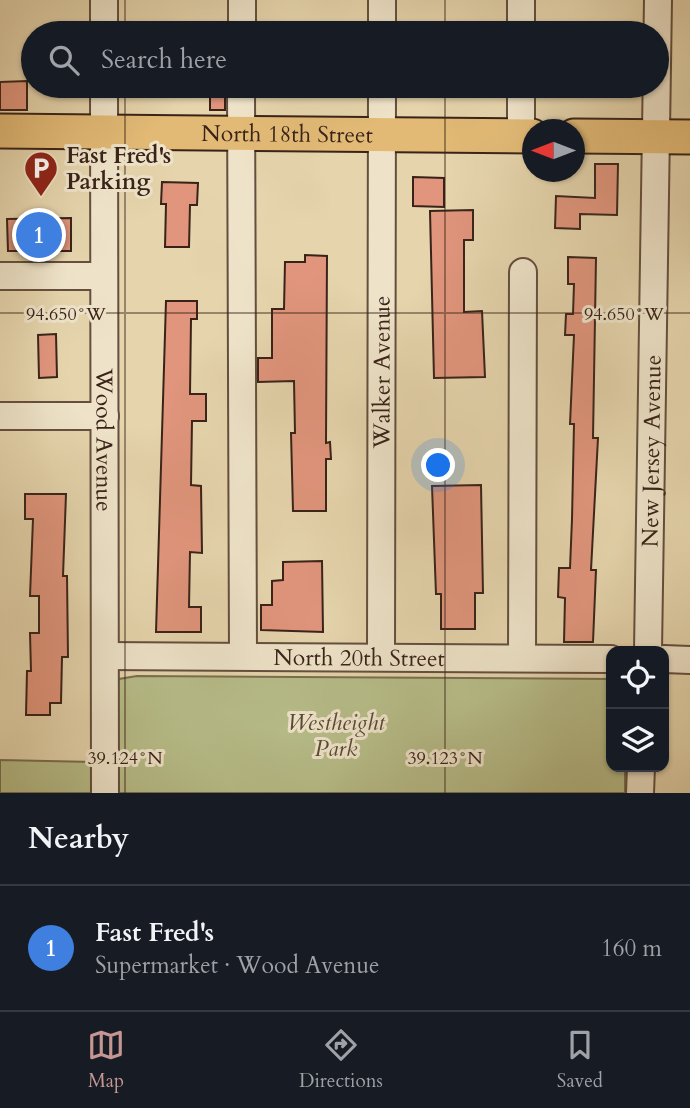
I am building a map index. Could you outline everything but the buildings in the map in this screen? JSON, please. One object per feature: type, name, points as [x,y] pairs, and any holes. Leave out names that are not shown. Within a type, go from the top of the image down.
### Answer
[{"type":"main road","name":"North 18th Street","points":[[0,131],[522,136]]},
{"type":"main road","points":[[585,136],[690,137]]},
{"type":"street","points":[[104,0],[104,21]]},
{"type":"street","points":[[242,0],[242,21]]},
{"type":"street","points":[[382,0],[382,21]]},
{"type":"street","points":[[521,0],[521,21]]},
{"type":"street","name":"New Jersey Avenue","points":[[658,0],[658,21]]},
{"type":"street","name":"Wood Avenue","points":[[104,98],[106,793]]},
{"type":"street","points":[[241,98],[243,656]]},
{"type":"street","name":"Walker Avenue","points":[[382,98],[382,657]]},
{"type":"street","points":[[522,98],[525,119]]},
{"type":"street","name":"New Jersey Avenue","points":[[648,646],[657,98]]},
{"type":"street","points":[[522,658],[523,272]]},
{"type":"street","points":[[0,276],[104,276]]},
{"type":"street","points":[[0,416],[105,416]]},
{"type":"street","name":"North 20th Street","points":[[105,656],[606,659]]},
{"type":"street","points":[[669,659],[690,660]]},
{"type":"street","points":[[640,793],[641,772]]},
{"type":"green space","name":"Westheight Park","points":[[137,676],[606,679],[606,772],[625,772],[625,793],[117,793],[119,679]]},
{"type":"green space","points":[[0,760],[94,762],[94,793],[0,793]]},
{"type":"place","name":"Fast Fred's Parking","points":[[41,198]]},
{"type":"place","name":"Fast Fred's","points":[[39,235]]}]
